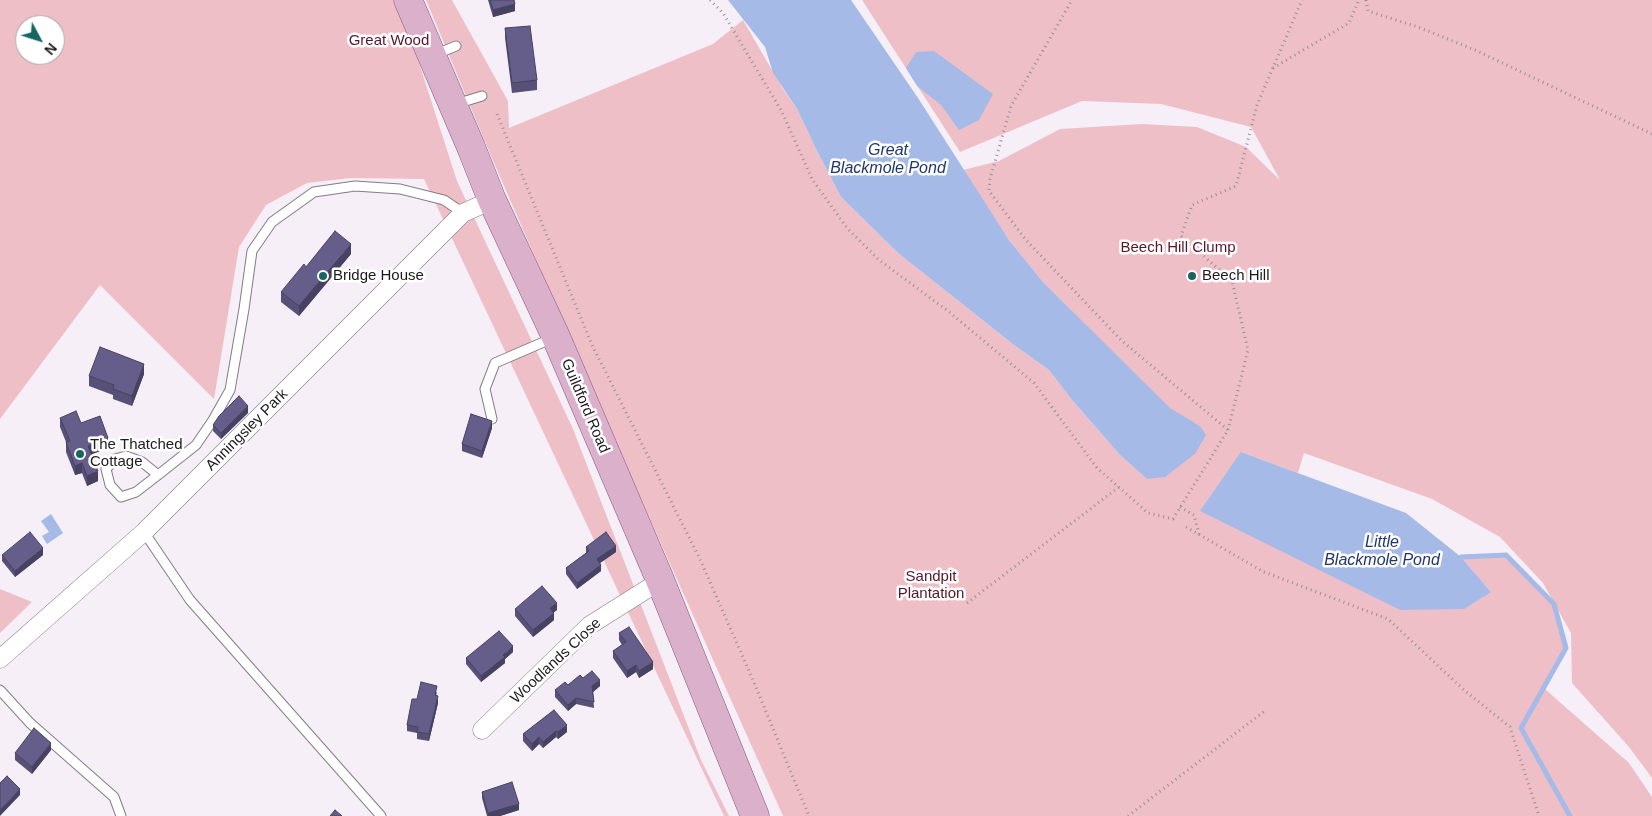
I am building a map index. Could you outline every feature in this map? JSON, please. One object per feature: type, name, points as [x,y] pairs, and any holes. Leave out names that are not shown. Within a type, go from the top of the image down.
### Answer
[{"type":"main road","name":"Guildford Road","points":[[408,0],[444,51],[453,104],[492,200],[556,337],[660,581],[755,816]]},
{"type":"street","name":"Anningsley Park","points":[[0,659],[144,532],[464,213],[492,200]]},
{"type":"street","name":"Woodlands Close","points":[[482,730],[590,625],[660,581]]},
{"type":"lane","points":[[453,104],[482,96]]},
{"type":"lane","points":[[158,475],[142,462],[126,456],[115,459],[106,469],[110,485],[121,497],[136,492],[158,475],[196,445],[213,420],[230,390],[252,251],[272,222],[314,192],[355,186],[400,189],[444,200],[464,213]]},
{"type":"lane","points":[[492,419],[485,390],[495,363],[556,337]]},
{"type":"lane","points":[[144,532],[190,600],[381,816]]},
{"type":"lane","points":[[0,690],[30,723],[114,797],[121,816]]},
{"type":"path","points":[[710,0],[723,13],[782,112],[812,180],[847,228],[880,260],[948,311],[1034,383],[1098,468],[1148,513],[1173,519],[1228,430],[1248,350],[1232,281],[1181,236],[1192,205],[1236,186],[1256,105],[1302,0]]},
{"type":"path","points":[[1072,0],[1011,106],[990,179],[989,191],[1025,239],[1120,340],[1228,430]]},
{"type":"path","points":[[1273,68],[1348,23],[1360,0]]},
{"type":"path","points":[[1366,0],[1368,11],[1418,26],[1475,50],[1652,134]]},
{"type":"path","name":"Guildford Road","points":[[497,114],[592,345],[699,557],[753,680],[809,816]]},
{"type":"path","points":[[967,603],[1119,487]]},
{"type":"path","points":[[1180,507],[1194,515],[1199,534]]},
{"type":"path","points":[[1186,527],[1264,572],[1388,619],[1464,690],[1510,727],[1539,816]]},
{"type":"path","points":[[1128,816],[1266,710]]},
{"type":"green space","name":"Great Wood","points":[[0,0],[394,0],[411,38],[457,181],[573,429],[701,760],[729,816],[724,816],[424,179],[351,178],[307,183],[266,205],[239,247],[214,399],[100,285],[0,419]]},
{"type":"green space","points":[[426,0],[452,0],[508,101],[509,128],[713,44],[743,20],[783,89],[797,109],[841,197],[898,253],[1014,345],[1049,370],[1072,400],[1120,455],[1147,479],[1200,426],[1170,409],[1043,282],[1009,240],[963,170],[999,161],[1060,129],[1142,124],[1197,127],[1246,147],[1280,180],[1251,127],[1161,104],[1082,101],[960,152],[862,0],[1652,0],[1652,778],[1629,747],[1572,683],[1571,633],[1543,583],[1500,537],[1432,499],[1304,453],[1298,473],[1241,452],[1491,592],[1461,557],[1506,555],[1554,604],[1566,648],[1545,689],[1629,763],[1652,797],[1652,816],[783,816],[615,441],[491,156]]},
{"type":"green space","points":[[0,589],[32,602],[0,633]]},
{"type":"water","name":"Great Blackmole Pond","points":[[728,0],[851,0],[918,98],[1009,240],[1043,282],[1170,408],[1200,426],[1206,435],[1195,454],[1165,477],[1147,479],[1120,455],[1072,400],[1049,370],[1014,345],[898,253],[841,197],[797,109],[773,73],[765,47]]},
{"type":"water","points":[[934,51],[993,94],[979,120],[959,130],[941,105],[917,86],[906,68],[916,52]]},
{"type":"water","name":"Little Blackmole Pond","points":[[1241,452],[1406,513],[1461,557],[1491,592],[1464,609],[1400,610],[1200,511]]},
{"type":"water","points":[[51,514],[63,533],[47,544],[42,536],[49,532],[41,521]]},
{"type":"building","points":[[490,0],[514,0],[515,4],[493,10]]},
{"type":"building","points":[[530,26],[537,80],[512,83],[505,28]]},
{"type":"building","name":"Bridge House","points":[[335,231],[351,244],[299,306],[281,292],[304,264],[306,267]]},
{"type":"building","points":[[100,347],[144,364],[132,396],[113,389],[114,385],[89,376]]},
{"type":"building","points":[[239,396],[248,406],[221,433],[213,425],[219,416]]},
{"type":"building","name":"The Thatched Cottage","points":[[76,411],[81,423],[100,416],[108,438],[88,446],[98,471],[87,476],[82,463],[75,466],[66,442],[70,441],[60,418]]},
{"type":"building","points":[[471,414],[492,421],[482,451],[462,444]]},
{"type":"building","points":[[30,532],[43,548],[15,571],[2,555]]},
{"type":"building","points":[[606,532],[616,546],[597,559],[601,565],[577,583],[566,568],[589,551],[586,547]]},
{"type":"building","points":[[542,586],[557,603],[550,608],[554,613],[533,630],[515,609]]},
{"type":"building","points":[[629,627],[653,662],[639,671],[636,665],[627,671],[613,651],[626,642],[619,633]]},
{"type":"building","points":[[499,631],[513,646],[503,655],[505,657],[481,676],[466,658]]},
{"type":"building","points":[[592,671],[600,680],[592,686],[594,702],[576,698],[568,705],[555,690],[565,682],[568,685],[580,675],[583,678]]},
{"type":"building","points":[[421,682],[437,686],[435,695],[438,696],[429,734],[417,732],[418,727],[407,725],[412,699],[417,699]]},
{"type":"building","points":[[554,710],[567,725],[543,742],[539,737],[532,744],[523,734]]},
{"type":"building","points":[[34,728],[51,743],[32,767],[15,753]]},
{"type":"building","points":[[7,776],[20,789],[0,810],[0,783]]},
{"type":"building","points":[[512,782],[519,804],[488,813],[482,792]]},
{"type":"building","points":[[335,810],[342,816],[330,816]]},
{"type":"waterway","points":[[1461,557],[1506,555],[1554,604],[1566,648],[1521,728],[1570,816]]},
{"type":"place","name":"Bridge House","points":[[323,276]]},
{"type":"place","name":"Beech Hill","points":[[1192,276]]},
{"type":"place","name":"The Thatched Cottage","points":[[80,454]]},
{"type":"park label","name":"Beech Hill Clump","points":[[1178,248]]},
{"type":"park label","name":"Sandpit Plantation","points":[[931,586]]}]
